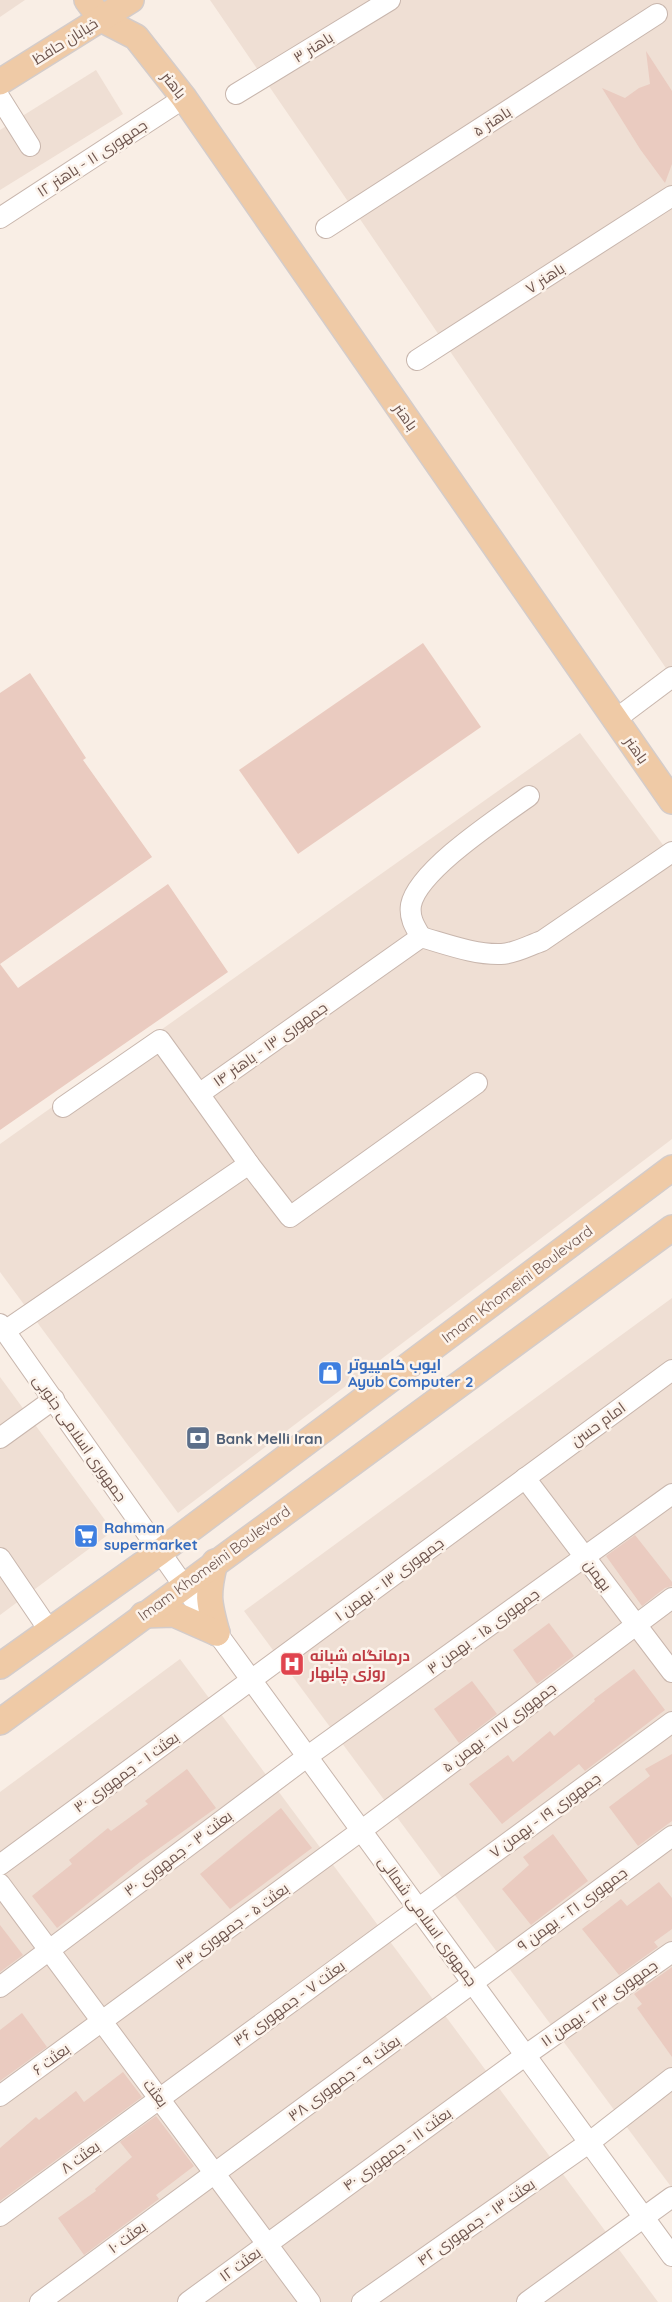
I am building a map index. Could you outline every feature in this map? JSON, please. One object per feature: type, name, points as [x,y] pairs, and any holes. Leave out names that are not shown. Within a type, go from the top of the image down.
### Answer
[{"type":"main road","name":"خیابان حافظ","points":[[0,82],[94,9],[131,0]]},
{"type":"main road","points":[[131,0],[136,37]]},
{"type":"main road","points":[[94,9],[136,37]]},
{"type":"main road","name":"باهنر","points":[[136,37],[184,98],[672,801]]},
{"type":"main road","name":"Imam Khomeini Boulevard","points":[[0,1666],[160,1552],[672,1168]]},
{"type":"main road","name":"Imam Khomeini Boulevard","points":[[0,1722],[215,1562],[672,1228]]},
{"type":"main road","points":[[215,1562],[208,1589],[210,1608],[217,1633]]},
{"type":"main road","points":[[143,1615],[174,1614],[217,1633]]},
{"type":"street","name":"باهنر ۳","points":[[236,94],[390,0]]},
{"type":"street","name":"باهنر ۵","points":[[326,228],[657,14]]},
{"type":"street","points":[[0,98],[30,146]]},
{"type":"street","name":"جمهوری ۱۱ - باهنر ۱۲","points":[[0,218],[184,98]]},
{"type":"street","name":"باهنر ۷","points":[[417,360],[672,196]]},
{"type":"street","points":[[616,720],[672,677]]},
{"type":"street","points":[[529,796],[461,847],[418,887],[412,905],[412,922],[421,938],[480,952],[502,954],[524,948],[542,940],[672,852]]},
{"type":"street","name":"جمهوری ۱۳ - باهنر ۱۴","points":[[421,938],[199,1094],[290,1217],[477,1083]]},
{"type":"street","points":[[63,1107],[160,1040],[199,1094]]},
{"type":"street","points":[[2,1327],[249,1164]]},
{"type":"street","name":"جمهوری اسلامی جنوبی","points":[[2,1327],[184,1586]]},
{"type":"street","name":"امام حسن","points":[[525,1478],[672,1370]]},
{"type":"street","points":[[0,1438],[54,1399]]},
{"type":"street","name":"بهمن","points":[[525,1478],[672,1672]]},
{"type":"street","name":"جمهوری ۱۳ - بهمن ۱","points":[[252,1680],[525,1478]]},
{"type":"street","name":"جمهوری ۱۵ - بهمن ۳","points":[[308,1756],[672,1494]]},
{"type":"street","points":[[0,1558],[48,1630]]},
{"type":"street","name":"جمهوری اسلامی شمالی","points":[[184,1586],[672,2256]]},
{"type":"street","name":"جمهوری ۱۱۷ - بهمن ۵","points":[[362,1830],[672,1598]]},
{"type":"street","name":"بعثت ۱ - جمهوری ۳۰","points":[[0,1865],[252,1680]]},
{"type":"street","name":"جمهوری ۱۹ - بهمن ۷","points":[[418,1908],[672,1722]]},
{"type":"street","name":"بعثت ۳ - جمهوری ۳۰","points":[[0,1986],[308,1756]]},
{"type":"street","name":"بعثت ۵ - جمهوری ۳۴","points":[[102,2021],[362,1830]]},
{"type":"street","name":"جمهوری ۲۱ - بهمن ۹","points":[[473,1982],[672,1836]]},
{"type":"street","name":"بعثت","points":[[0,1884],[310,2302]]},
{"type":"street","name":"بعثت ۷ - جمهوری ۳۶","points":[[160,2098],[418,1908]]},
{"type":"street","name":"جمهوری ۲۳ - بهمن ۱۱","points":[[526,2055],[672,1952]]},
{"type":"street","name":"بعثت ۹ - جمهوری ۳۸","points":[[215,2173],[473,1982]]},
{"type":"street","name":"بعثت ۶","points":[[0,2096],[102,2021]]},
{"type":"street","name":"بعثت ۱۱ - جمهوری ۴۰","points":[[268,2244],[526,2055]]},
{"type":"street","name":"بعثت ۱۳ - جمهوری ۴۲","points":[[362,2302],[590,2142],[672,2078]]},
{"type":"street","name":"بعثت ۸","points":[[0,2216],[160,2098]]},
{"type":"street","name":"بعثت ۱۰","points":[[40,2302],[215,2173]]},
{"type":"street","points":[[527,2302],[672,2197]]},
{"type":"street","name":"بعثت ۱۲","points":[[188,2302],[268,2244]]},
{"type":"shaded area","points":[[0,0],[25,0],[0,17]]},
{"type":"shaded area","points":[[210,0],[672,0],[672,677],[349,203]]},
{"type":"shaded area","points":[[96,70],[123,114],[0,190],[0,130]]},
{"type":"shaded area","points":[[580,733],[672,857],[672,1139],[178,1513],[0,1272],[0,1144]]},
{"type":"shaded area","points":[[672,1298],[672,2188],[244,1611]]},
{"type":"shaded area","points":[[0,1377],[113,1531],[0,1615]]},
{"type":"shaded area","points":[[180,1659],[658,2302],[0,2302],[0,1792]]},
{"type":"building","points":[[646,51],[672,91],[672,164],[665,183],[640,149],[602,88],[625,98],[639,88],[650,84]]},
{"type":"building","points":[[423,643],[481,727],[298,854],[239,770]]},
{"type":"building","points":[[30,673],[86,758],[83,760],[152,857],[0,964],[0,693]]},
{"type":"building","points":[[168,884],[228,972],[0,1130],[0,964],[18,988]]},
{"type":"building","points":[[635,1535],[672,1582],[672,1586],[665,1588],[642,1606],[606,1556]]},
{"type":"building","points":[[549,1623],[574,1656],[537,1684],[513,1650]]},
{"type":"building","points":[[634,1669],[665,1710],[585,1771],[579,1764],[502,1824],[469,1784],[508,1755],[513,1762],[550,1731],[554,1736],[595,1701],[594,1699]]},
{"type":"building","points":[[472,1681],[497,1714],[459,1743],[434,1709]]},
{"type":"building","points":[[672,1754],[672,1821],[638,1846],[609,1807],[650,1776],[645,1769]]},
{"type":"building","points":[[187,1769],[216,1808],[140,1862],[57,1928],[32,1896],[72,1864],[69,1860],[108,1828],[111,1831],[148,1804],[145,1801]]},
{"type":"building","points":[[281,1808],[312,1848],[230,1909],[200,1874]]},
{"type":"building","points":[[553,1834],[588,1881],[531,1925],[502,1889],[529,1865],[523,1857]]},
{"type":"building","points":[[659,1882],[672,1898],[672,1929],[654,1942],[658,1947],[619,1975],[582,1929],[621,1899],[627,1906]]},
{"type":"building","points":[[0,1925],[23,1955],[0,1972]]},
{"type":"building","points":[[672,1967],[672,2057],[637,2008],[642,2004],[634,1994]]},
{"type":"building","points":[[22,2013],[47,2047],[0,2081],[0,2030]]},
{"type":"building","points":[[123,2072],[142,2097],[0,2201],[0,2148],[36,2117],[39,2120],[76,2091],[84,2102]]},
{"type":"building","points":[[156,2116],[194,2166],[156,2195],[159,2199],[84,2255],[58,2218],[96,2191],[95,2189],[132,2157],[120,2142]]},
{"type":"place","name":"ایوب کامپیوتر Ayub Computer 2","points":[[330,1373]]},
{"type":"place","name":"Bank Melli Iran","points":[[198,1438]]},
{"type":"place","name":"Rahman supermarket","points":[[86,1536]]},
{"type":"place","name":"درمانگاه شبانه روزی چابهار","points":[[292,1664]]}]
